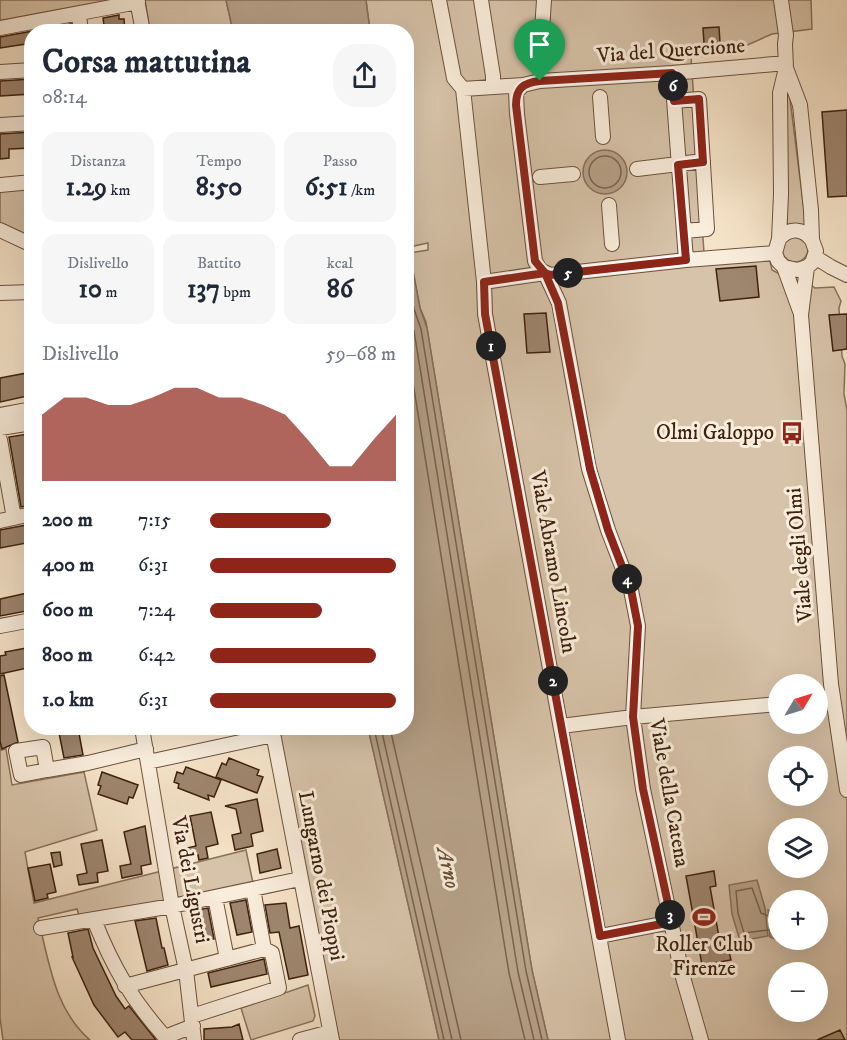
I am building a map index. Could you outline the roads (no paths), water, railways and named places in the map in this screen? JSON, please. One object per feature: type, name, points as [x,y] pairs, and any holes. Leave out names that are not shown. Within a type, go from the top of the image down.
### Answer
[{"type":"street","points":[[439,0],[454,78],[463,90]]},
{"type":"street","points":[[481,0],[492,81]]},
{"type":"street","points":[[540,63],[544,0]]},
{"type":"street","points":[[24,24],[79,15],[138,1],[142,24]]},
{"type":"street","points":[[782,4],[778,31],[784,44],[786,65],[800,105],[812,210],[812,240]]},
{"type":"street","points":[[79,15],[80,24]]},
{"type":"street","points":[[0,28],[24,24]]},
{"type":"street","points":[[786,65],[780,93],[781,194],[775,253],[778,261],[784,267],[794,270],[811,262],[831,267],[847,275]]},
{"type":"street","name":"Via del Quercione","points":[[463,90],[492,81],[523,85],[540,81],[786,65]]},
{"type":"street","points":[[0,72],[24,70]]},
{"type":"street","points":[[672,73],[686,260]]},
{"type":"street","name":"Viale della Catena","points":[[523,85],[516,92],[516,105],[535,261],[558,303],[590,469],[608,530],[633,599],[638,626],[633,717],[643,789],[682,974],[701,1040]]},
{"type":"street","name":"Viale Abramo Lincoln","points":[[463,90],[484,282],[485,314],[618,1040]]},
{"type":"street","points":[[600,97],[603,137]]},
{"type":"street","points":[[674,101],[699,99],[707,229],[684,231]]},
{"type":"street","points":[[0,125],[24,124]]},
{"type":"street","points":[[638,169],[703,162]]},
{"type":"street","points":[[540,177],[573,174]]},
{"type":"street","points":[[0,185],[24,183]]},
{"type":"street","points":[[609,205],[612,244]]},
{"type":"street","points":[[0,230],[24,241]]},
{"type":"street","points":[[778,239],[787,232],[796,230],[805,233],[815,246],[811,262]]},
{"type":"street","points":[[484,282],[543,272],[550,275],[775,253]]},
{"type":"street","name":"Viale degli Olmi","points":[[801,315],[811,262]]},
{"type":"street","name":"Viale degli Olmi","points":[[784,267],[801,315],[833,699],[847,790]]},
{"type":"street","points":[[0,294],[24,292]]},
{"type":"street","points":[[0,415],[24,410]]},
{"type":"street","points":[[0,428],[24,424]]},
{"type":"street","points":[[0,440],[14,518]]},
{"type":"street","points":[[0,521],[24,516]]},
{"type":"street","points":[[0,626],[24,622]]},
{"type":"street","points":[[828,699],[833,699]]},
{"type":"street","points":[[561,726],[768,705]]},
{"type":"street","name":"Via dei Ligustri","points":[[143,735],[172,906],[186,970],[194,1040]]},
{"type":"street","points":[[47,770],[147,755],[251,735]]},
{"type":"street","name":"Lungarno dei Pioppi","points":[[273,735],[331,1036]]},
{"type":"street","points":[[41,928],[172,906],[300,879]]},
{"type":"street","points":[[253,889],[264,949]]},
{"type":"street","points":[[214,897],[227,959]]},
{"type":"street","points":[[94,920],[109,958],[125,986],[165,1037],[193,1021],[279,988],[272,953],[264,949],[125,986]]},
{"type":"street","points":[[600,936],[672,922]]},
{"type":"street","points":[[300,1040],[331,1036]]},
{"type":"water","points":[[226,0],[366,0],[369,24],[231,24]]},
{"type":"water","points":[[605,150],[614,151],[621,156],[626,163],[626,181],[621,188],[614,193],[605,194],[596,193],[589,188],[584,181],[583,172],[584,163],[589,156],[596,151]]},
{"type":"water","name":"Arno","points":[[414,276],[420,308],[427,328],[532,970],[548,1040],[439,1040],[370,735],[414,735]]},
{"type":"water","points":[[757,880],[765,908],[768,936],[740,941],[732,914],[729,885]]},
{"type":"place","name":"Olmi Galoppo","points":[[792,433]]},
{"type":"place","name":"Roller Club Firenze","points":[[704,917]]}]
